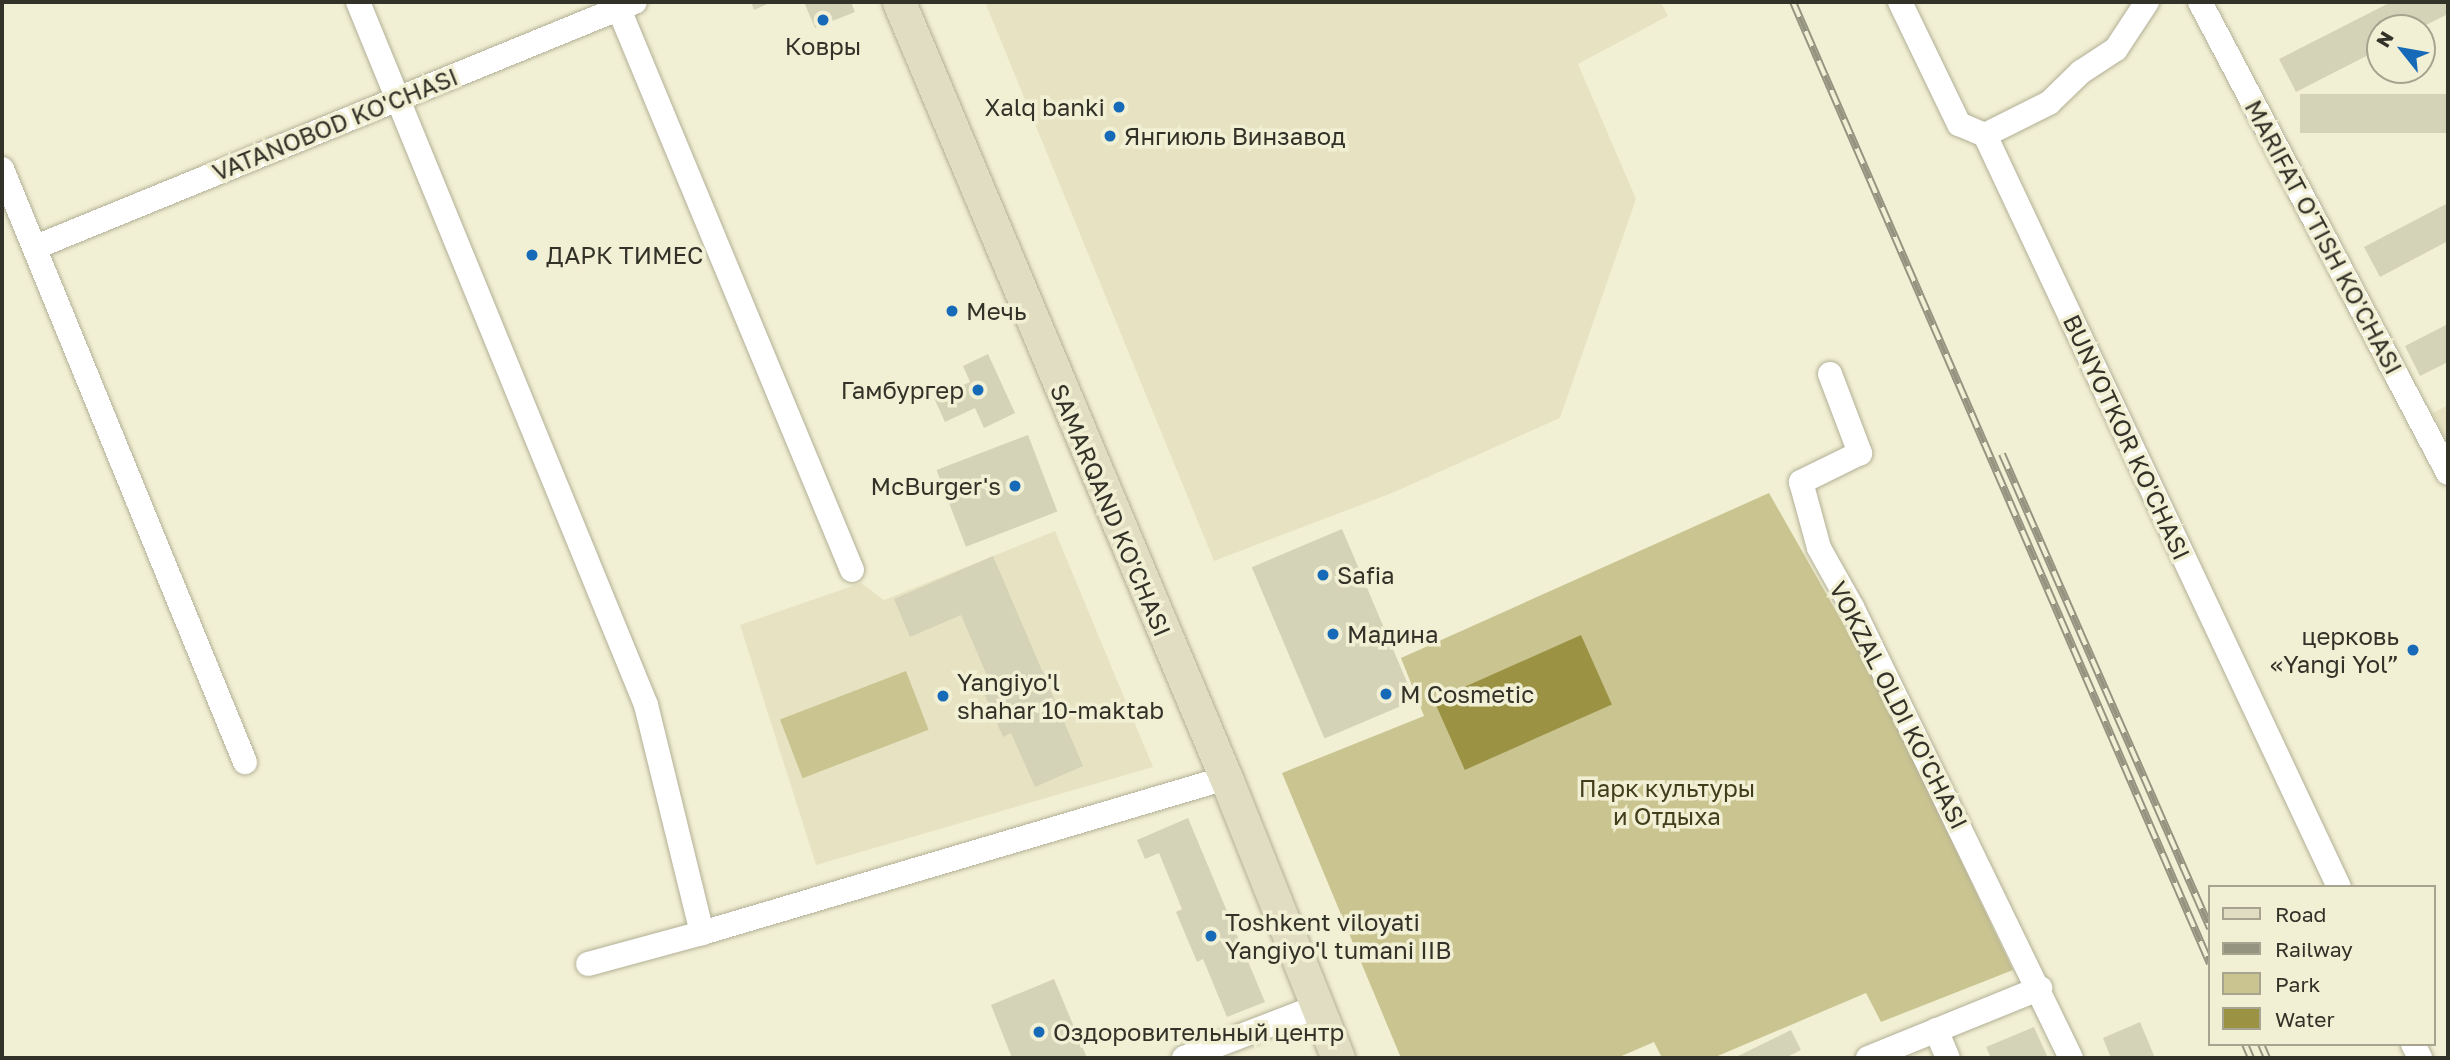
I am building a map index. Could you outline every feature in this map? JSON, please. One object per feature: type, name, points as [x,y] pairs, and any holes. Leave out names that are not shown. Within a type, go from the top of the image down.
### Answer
[{"type":"main road","name":"SAMARQAND KO'CHASI","points":[[898,2],[1234,776],[1353,1058]]},
{"type":"main road","name":"SAMARQAND KO'CHASI","points":[[919,2],[1234,776],[1338,1058]]},
{"type":"street","points":[[358,2],[646,705],[702,933]]},
{"type":"street","points":[[1900,2],[1959,124],[1985,135],[2049,103],[2081,72],[2116,49],[2147,2]]},
{"type":"street","name":"MARIFAT O'TISH KO'CHASI","points":[[2200,2],[2448,473]]},
{"type":"street","points":[[623,4],[852,570]]},
{"type":"street","name":"VATANOBOD KO'CHASI","points":[[36,247],[623,4]]},
{"type":"street","name":"BUNYOTKOR KO'CHASI","points":[[1985,135],[2338,885]]},
{"type":"street","points":[[2,169],[245,762]]},
{"type":"street","name":"VOKZAL OLDI KO'CHASI","points":[[1830,374],[1860,453],[1801,482],[1819,548],[1852,607],[2071,1058]]},
{"type":"street","points":[[588,964],[1234,776]]},
{"type":"street","points":[[1868,1058],[2039,988]]},
{"type":"street","points":[[1184,1058],[1319,1006]]},
{"type":"street","points":[[1936,1030],[1948,1058]]},
{"type":"shaded area","points":[[985,2],[1661,2],[1668,16],[1578,64],[1636,199],[1560,418],[1392,493],[1214,561]]},
{"type":"shaded area","points":[[2448,405],[2448,445],[2433,413]]},
{"type":"shaded area","name":"Yangiyo'l shahar 10-maktab","points":[[1055,531],[1153,767],[816,865],[740,625],[861,583],[884,600]]},
{"type":"green space","name":"Парк культуры и Отдыха","points":[[1769,493],[1874,678],[2013,970],[1881,1022],[1866,993],[1713,1058],[1662,1058],[1654,1042],[1617,1058],[1401,1058],[1282,773],[1424,716],[1401,658]]},
{"type":"green space","points":[[906,671],[929,730],[803,778],[780,719]]},
{"type":"water","points":[[1581,635],[1612,704],[1465,770],[1434,700]]},
{"type":"building","name":"Ковры","points":[[751,2],[772,2],[754,10]]},
{"type":"building","name":"Ковры","points":[[804,2],[851,2],[855,12],[815,28]]},
{"type":"building","points":[[2391,2],[2448,2],[2448,14],[2436,20],[2436,14],[2367,14]]},
{"type":"building","points":[[2366,15],[2366,56],[2296,92],[2279,59]]},
{"type":"building","points":[[2300,94],[2448,94],[2448,133],[2300,133]]},
{"type":"building","points":[[2448,203],[2448,241],[2380,277],[2364,247]]},
{"type":"building","points":[[2448,324],[2448,362],[2420,376],[2405,346]]},
{"type":"building","name":"Гамбургер","points":[[988,354],[1015,413],[984,428],[975,408],[945,422],[934,398],[970,382],[963,366]]},
{"type":"building","points":[[1028,435],[1057,512],[966,547],[937,470]]},
{"type":"building","name":"Мадина","points":[[1342,529],[1415,700],[1324,739],[1252,567]]},
{"type":"building","points":[[993,556],[1083,766],[1035,787],[1011,733],[1003,737],[982,689],[991,685],[961,615],[910,637],[894,599]]},
{"type":"building","name":"Toshkent viloyati Yangiyo'l tumani IIB","points":[[1188,818],[1265,1002],[1227,1017],[1203,959],[1197,962],[1176,912],[1182,909],[1159,853],[1145,859],[1137,840]]},
{"type":"building","name":"Оздоровительный центр","points":[[1054,979],[1087,1058],[1012,1058],[991,1005]]},
{"type":"building","points":[[2140,1022],[2155,1058],[2111,1058],[2103,1038]]},
{"type":"building","points":[[2034,1027],[2048,1058],[1991,1058],[1986,1047]]},
{"type":"building","points":[[1791,1030],[1801,1050],[1785,1058],[1734,1058]]},
{"type":"railway","points":[[1793,2],[2208,959]]},
{"type":"railway","points":[[2002,454],[2208,923]]},
{"type":"railway","points":[[2246,1046],[2251,1058]]},
{"type":"railway","points":[[2262,1046],[2267,1058]]},
{"type":"place","name":"Ковры","points":[[823,20]]},
{"type":"place","name":"Xalq banki","points":[[1119,107]]},
{"type":"place","name":"Янгиюль Винзавод","points":[[1110,136]]},
{"type":"place","name":"ДАРК ТИМЕС","points":[[532,255]]},
{"type":"place","name":"Мечь","points":[[952,311]]},
{"type":"place","name":"Гамбургер","points":[[978,390]]},
{"type":"place","name":"McBurger's","points":[[1015,486]]},
{"type":"place","name":"Safia","points":[[1323,575]]},
{"type":"place","name":"Мадина","points":[[1333,634]]},
{"type":"place","name":"церковь «Yangi Yol”","points":[[2413,650]]},
{"type":"place","name":"M Cosmetic","points":[[1386,694]]},
{"type":"place","name":"Yangiyo'l shahar 10-maktab","points":[[943,696]]},
{"type":"place","name":"Toshkent viloyati Yangiyo'l tumani IIB","points":[[1211,936]]},
{"type":"place","name":"Оздоровительный центр","points":[[1039,1032]]}]
